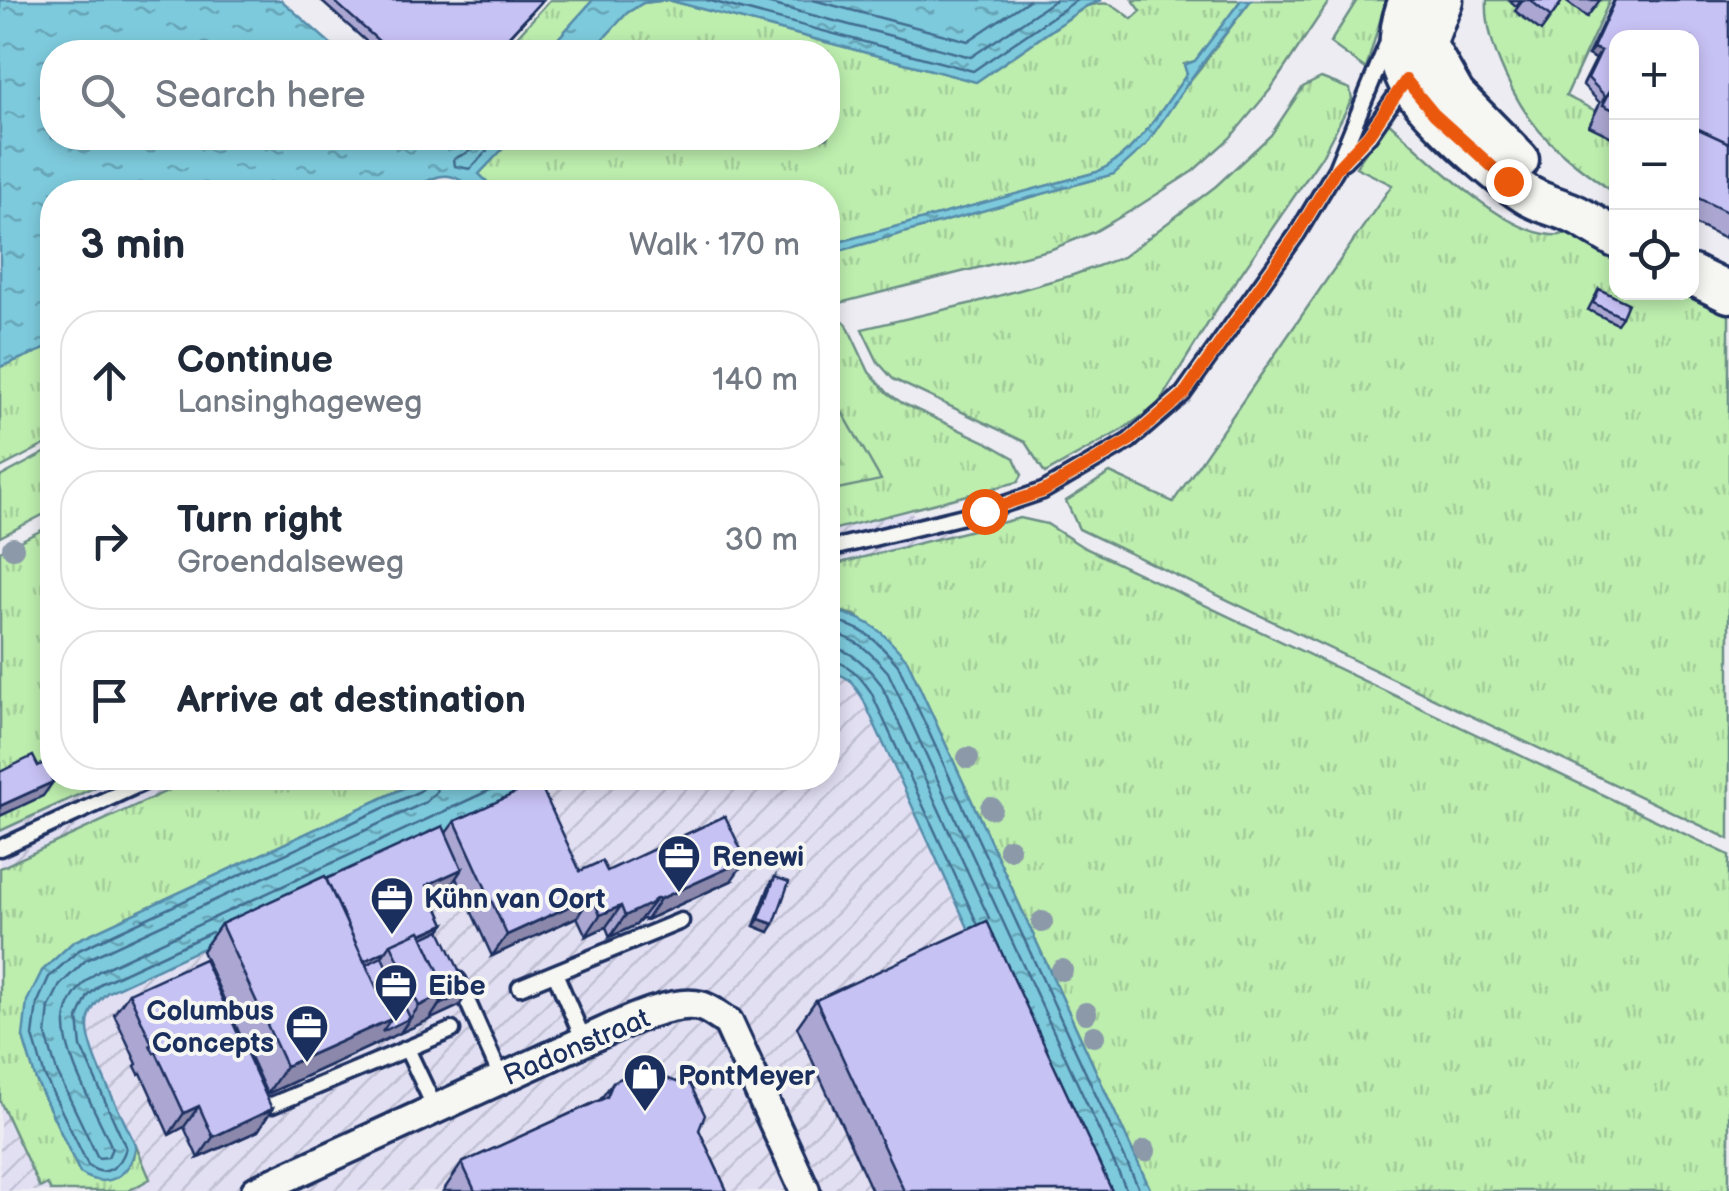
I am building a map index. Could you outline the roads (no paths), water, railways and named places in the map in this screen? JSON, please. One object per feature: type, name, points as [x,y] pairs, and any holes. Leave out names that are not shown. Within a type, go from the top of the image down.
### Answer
[{"type":"street","points":[[1442,0],[1412,20],[1402,64],[1406,80],[1434,114],[1530,198],[1574,214],[1609,234]]},
{"type":"street","points":[[1412,20],[1456,95],[1574,214]]},
{"type":"street","points":[[1699,277],[1729,292]]},
{"type":"street","name":"Radonstraat","points":[[256,1191],[584,1041],[682,1003],[704,1006],[728,1022],[805,1191]]},
{"type":"lane","points":[[840,546],[984,511],[1044,491],[1130,440],[1184,394],[1297,234],[1336,169],[1382,52],[1412,20]]},
{"type":"lane","points":[[1336,169],[1369,134],[1406,80]]},
{"type":"lane","points":[[0,848],[127,790]]},
{"type":"lane","points":[[520,987],[682,921]]},
{"type":"lane","points":[[455,972],[502,1078]]},
{"type":"lane","points":[[554,974],[584,1041]]},
{"type":"lane","points":[[272,1105],[452,1030]]},
{"type":"lane","points":[[408,1049],[435,1108]]},
{"type":"water","points":[[0,0],[281,0],[326,40],[40,40],[40,150],[502,150],[479,174],[485,180],[443,176],[430,180],[40,180],[40,351],[0,367]]},
{"type":"water","points":[[593,0],[667,0],[643,3],[627,13],[602,40],[557,40]]},
{"type":"water","points":[[668,0],[1101,0],[1086,6],[976,82],[840,46],[840,40],[818,40]]},
{"type":"water","points":[[1241,0],[1251,0],[1146,145],[1114,174],[840,251],[840,242],[1097,172],[1112,164],[1148,129],[1187,74],[1184,65],[1195,61]]},
{"type":"water","points":[[840,613],[873,626],[907,660],[1151,1191],[1089,1191],[862,697],[850,680],[840,675]]},
{"type":"water","points":[[399,790],[543,790],[108,992],[90,1016],[89,1037],[136,1146],[129,1165],[108,1180],[80,1173],[36,1080],[23,1037],[27,1001],[42,971],[73,942]]},
{"type":"place","name":"Renewi","points":[[679,894]]},
{"type":"place","name":"Kühn van Oort","points":[[392,936]]},
{"type":"place","name":"Eibe","points":[[396,1023]]},
{"type":"place","name":"Columbus Concepts","points":[[307,1064]]},
{"type":"place","name":"PontMeyer","points":[[645,1113]]}]
